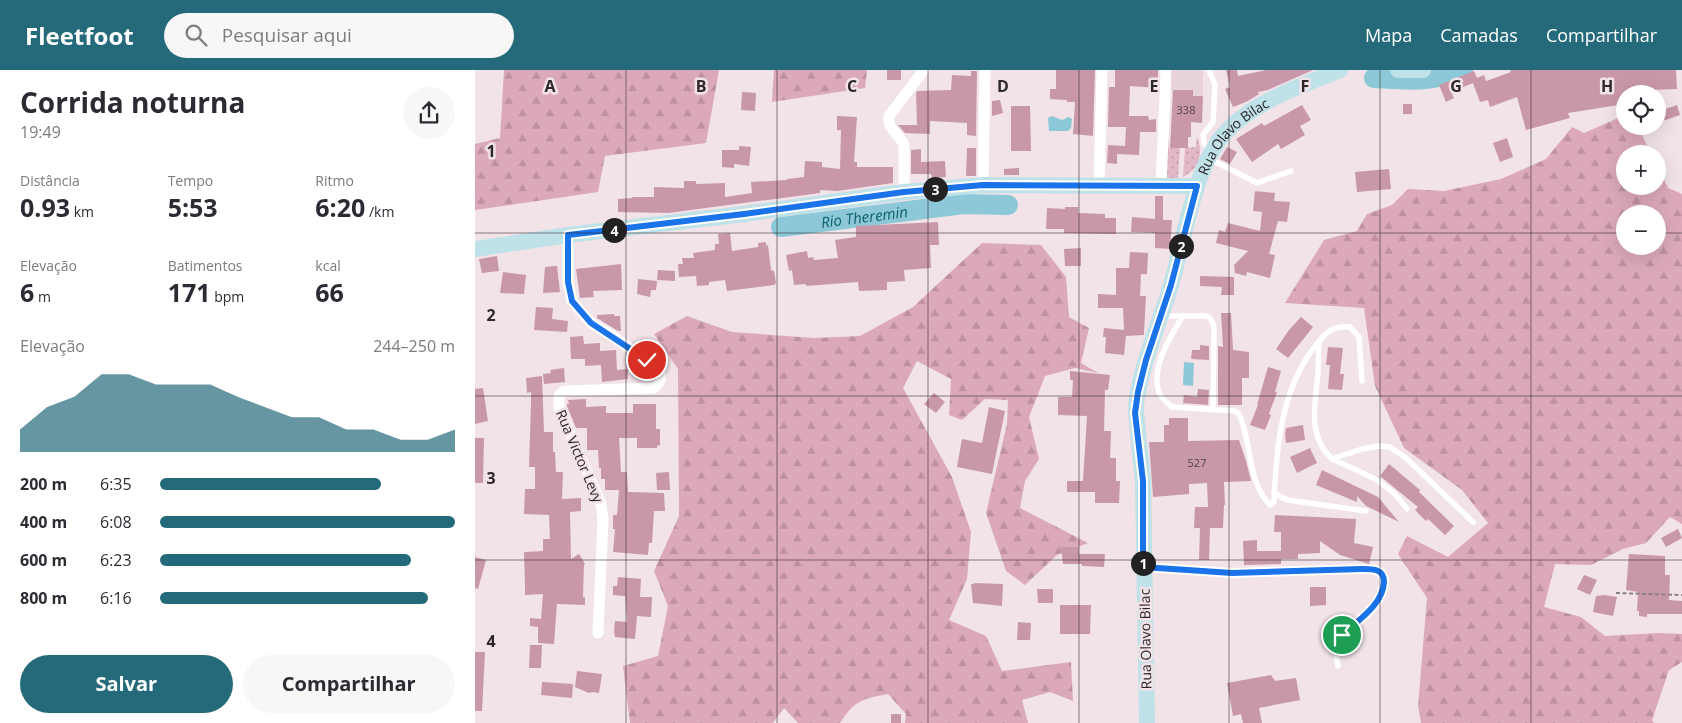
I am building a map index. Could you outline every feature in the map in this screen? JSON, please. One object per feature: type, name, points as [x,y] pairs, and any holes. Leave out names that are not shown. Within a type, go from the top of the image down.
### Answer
[{"type":"main road","name":"Rua Olavo Bilac","points":[[1147,723],[1143,481],[1135,413],[1138,392],[1173,277],[1197,186],[1210,154],[1224,133],[1257,107],[1340,70]]},
{"type":"main road","points":[[1398,70],[1423,70]]},
{"type":"main road","points":[[475,249],[568,235],[744,214],[904,192],[983,185],[1197,186]]},
{"type":"street","points":[[904,192],[904,145],[902,140],[889,126],[888,120],[889,116],[924,70]]},
{"type":"street","points":[[983,185],[985,70]]},
{"type":"street","points":[[1099,186],[1102,70]]},
{"type":"street","points":[[1161,186],[1166,70]]},
{"type":"street","name":"Rua Victor Levy","points":[[568,235],[568,282],[572,301],[591,323],[658,369],[661,377],[659,383],[654,388],[565,391],[559,396],[559,408],[598,494],[603,512],[598,633]]},
{"type":"lane","points":[[1209,70],[1215,85],[1213,122],[1203,135],[1204,144],[1210,154],[1257,183],[1291,171]]},
{"type":"lane","points":[[1161,316],[1207,316],[1213,323],[1213,409]]},
{"type":"lane","points":[[1183,316],[1165,348],[1157,371],[1159,394],[1172,407],[1235,411],[1239,414],[1258,484],[1265,500],[1270,505],[1274,502],[1283,417],[1297,377],[1306,359],[1319,342],[1330,330],[1337,326],[1350,327],[1359,337],[1362,381]]},
{"type":"lane","points":[[1319,342],[1318,373],[1313,407],[1315,429],[1324,452],[1332,459],[1369,476],[1389,488],[1398,496],[1407,509]]},
{"type":"lane","points":[[1332,459],[1362,449],[1379,446],[1390,447],[1406,458],[1473,522]]},
{"type":"lane","points":[[1274,493],[1287,500],[1366,511]]},
{"type":"lane","points":[[1143,567],[1232,573],[1375,569],[1384,578],[1383,594],[1337,641],[1335,648],[1338,666]]},
{"type":"path","points":[[1616,592],[1682,595]]},
{"type":"shaded area","points":[[1169,70],[1203,70],[1203,96],[1193,96],[1193,90],[1169,90]]},
{"type":"shaded area","points":[[1197,136],[1200,148],[1199,160],[1194,169],[1183,177],[1185,148],[1196,147]]},
{"type":"shaded area","points":[[1169,139],[1169,148],[1180,147],[1178,178],[1162,179]]},
{"type":"green space","points":[[504,70],[719,70],[706,143],[605,156],[598,192],[475,210],[475,144],[500,138]]},
{"type":"green space","points":[[774,70],[867,70],[865,88],[772,102]]},
{"type":"green space","points":[[1616,119],[1616,135],[1642,135],[1647,145],[1616,145],[1616,195],[1666,195],[1666,184],[1668,188],[1682,194],[1682,524],[1670,517],[1646,543],[1623,549],[1591,565],[1555,564],[1544,607],[1581,617],[1605,636],[1658,633],[1682,634],[1682,662],[1669,670],[1652,720],[1654,723],[1421,723],[1418,706],[1427,598],[1398,554],[1407,536],[1448,557],[1488,523],[1462,490],[1404,448],[1375,386],[1364,308],[1285,303],[1324,240],[1357,231],[1367,214],[1392,205],[1408,189],[1444,191],[1501,179],[1546,159],[1572,127],[1584,133]]},
{"type":"green space","points":[[982,243],[1041,245],[1066,277],[1069,317],[1089,328],[1081,363],[1098,373],[1075,368],[1045,376],[1029,417],[1039,459],[1025,481],[1020,508],[1088,543],[1057,555],[1025,585],[1006,571],[986,513],[1007,424],[1008,400],[985,399],[962,420],[949,415],[951,379],[917,361],[903,388],[952,477],[971,532],[967,579],[949,620],[986,636],[1002,671],[1071,662],[1073,701],[1050,692],[1022,700],[1028,723],[905,723],[906,714],[888,694],[865,699],[855,705],[840,723],[798,723],[784,708],[773,723],[630,723],[623,666],[658,656],[668,606],[654,571],[679,516],[678,369],[654,334],[687,316],[732,332],[814,338],[860,336],[913,307]]},
{"type":"water","points":[[1052,116],[1062,120],[1069,117],[1072,119],[1071,128],[1068,131],[1049,131],[1048,118]]},
{"type":"water","points":[[1184,362],[1194,363],[1193,386],[1183,385]]},
{"type":"building","points":[[887,70],[901,70],[901,80],[887,80]]},
{"type":"building","points":[[1056,70],[1095,70],[1093,136],[1073,134],[1075,102],[1050,99],[1050,89],[1056,89]]},
{"type":"building","points":[[1115,70],[1158,70],[1158,88],[1130,86],[1129,116],[1148,116],[1149,120],[1156,119],[1156,132],[1140,132],[1139,155],[1117,154],[1117,164],[1107,163],[1108,145],[1125,146],[1126,127],[1108,127],[1109,87],[1115,87]]},
{"type":"building","points":[[1226,70],[1237,70],[1238,76],[1266,70],[1313,70],[1268,90],[1258,92],[1259,94],[1248,101],[1233,107],[1225,89],[1230,87]]},
{"type":"building","points":[[1510,70],[1676,70],[1677,89],[1666,89],[1666,85],[1616,85],[1616,105],[1568,113],[1570,118],[1526,130],[1517,97],[1490,107],[1488,100],[1480,102],[1473,83],[1451,92],[1454,98],[1446,102],[1439,85],[1474,71],[1477,78],[1484,75],[1486,81],[1511,72]]},
{"type":"building","points":[[971,71],[977,71],[976,136],[967,135],[967,123],[930,121],[930,134],[905,133],[898,125],[917,125],[917,91],[951,90],[952,75],[971,76]]},
{"type":"building","points":[[1173,90],[1193,90],[1193,96],[1203,96],[1202,123],[1191,122],[1191,137],[1188,137],[1188,148],[1170,148]]},
{"type":"building","points":[[742,92],[756,93],[755,111],[741,110]]},
{"type":"building","points":[[1000,100],[1003,113],[992,116],[992,101]]},
{"type":"building","points":[[1403,104],[1412,104],[1412,114],[1403,114]]},
{"type":"building","points":[[1302,105],[1311,120],[1300,126],[1305,135],[1281,149],[1278,144],[1252,162],[1236,139],[1262,123],[1264,126]]},
{"type":"building","points":[[1677,105],[1680,115],[1666,120],[1666,109]]},
{"type":"building","points":[[1011,106],[1030,106],[1031,151],[1011,151]]},
{"type":"building","points":[[837,116],[857,117],[854,162],[857,162],[857,167],[893,167],[893,183],[837,191],[820,190],[820,193],[668,213],[618,212],[618,199],[654,197],[654,187],[684,188],[684,181],[696,181],[696,184],[725,183],[725,197],[752,193],[751,182],[804,177],[805,161],[822,162],[822,167],[840,169],[841,130],[837,130]]},
{"type":"building","points":[[1507,138],[1513,157],[1500,162],[1493,143]]},
{"type":"building","points":[[739,146],[751,147],[749,166],[734,164],[734,168],[722,167],[722,150],[739,150]]},
{"type":"building","points":[[1227,147],[1237,152],[1230,164],[1220,159]]},
{"type":"building","points":[[967,148],[976,148],[976,176],[966,176]]},
{"type":"building","points":[[921,149],[921,162],[945,161],[946,177],[932,178],[931,174],[911,174],[911,150]]},
{"type":"building","points":[[1019,168],[1019,175],[1004,175],[1004,169]]},
{"type":"building","points":[[1389,169],[1391,189],[1357,192],[1355,172]]},
{"type":"building","points":[[1255,191],[1275,193],[1274,201],[1290,202],[1287,222],[1278,221],[1269,254],[1275,255],[1270,278],[1247,272],[1246,276],[1235,273],[1234,265],[1248,251],[1216,243],[1219,230],[1225,232],[1228,223],[1260,231],[1262,212],[1253,211]]},
{"type":"building","points":[[1155,196],[1163,196],[1163,220],[1172,220],[1170,249],[1155,248],[1155,233],[1131,232],[1132,217],[1155,219]]},
{"type":"building","points":[[1065,207],[1078,207],[1078,213],[1105,214],[1105,218],[1116,218],[1116,234],[1064,233],[1064,229],[1046,229],[1047,208],[1065,209]]},
{"type":"building","points":[[938,222],[939,245],[930,245],[931,268],[904,270],[905,281],[887,282],[887,290],[859,291],[858,282],[806,286],[806,284],[794,285],[792,270],[789,271],[786,255],[807,251],[808,258],[813,257],[814,260],[838,258],[835,240],[856,237],[856,226]]},
{"type":"building","points":[[730,233],[732,251],[758,247],[758,243],[766,242],[771,270],[774,271],[776,283],[774,285],[727,291],[725,280],[709,282],[709,285],[697,286],[696,276],[679,277],[678,264],[683,264],[682,258],[694,258],[693,253],[715,250],[715,244],[719,244],[718,234]]},
{"type":"building","points":[[1081,248],[1081,266],[1065,266],[1064,249]]},
{"type":"building","points":[[1130,252],[1148,253],[1147,274],[1141,274],[1140,296],[1146,296],[1144,335],[1126,336],[1124,355],[1105,353],[1106,337],[1103,337],[1104,328],[1124,330],[1123,308],[1098,308],[1098,294],[1116,295],[1116,268],[1129,268]]},
{"type":"building","points":[[497,256],[499,271],[482,273],[479,259]]},
{"type":"building","points":[[621,264],[622,290],[593,291],[594,297],[580,298],[576,269]]},
{"type":"building","points":[[557,266],[560,292],[543,293],[545,267]]},
{"type":"building","points":[[658,270],[675,271],[675,281],[657,280]]},
{"type":"building","points":[[503,272],[526,275],[524,294],[500,293]]},
{"type":"building","points":[[1200,276],[1234,277],[1234,295],[1221,295],[1222,287],[1200,286]]},
{"type":"building","points":[[638,279],[657,281],[656,290],[651,290],[650,297],[637,294]]},
{"type":"building","points":[[536,307],[553,308],[552,319],[568,321],[567,332],[534,330]]},
{"type":"building","points":[[1221,313],[1231,313],[1233,350],[1249,352],[1249,378],[1242,378],[1242,405],[1218,405],[1218,346],[1223,347]]},
{"type":"building","points":[[614,314],[614,316],[620,316],[621,331],[597,318],[597,315]]},
{"type":"building","points":[[1301,317],[1313,327],[1288,358],[1276,349]]},
{"type":"building","points":[[583,336],[584,344],[600,343],[600,351],[616,350],[617,370],[628,369],[628,379],[602,382],[601,365],[585,366],[585,359],[571,359],[570,337]]},
{"type":"building","points":[[1200,345],[1209,346],[1209,360],[1191,359],[1192,350],[1200,350]]},
{"type":"building","points":[[1328,347],[1343,348],[1340,374],[1344,374],[1342,390],[1328,389],[1330,365],[1326,365]]},
{"type":"building","points":[[1268,367],[1281,371],[1275,392],[1277,392],[1269,414],[1271,415],[1265,430],[1250,425],[1258,405]]},
{"type":"building","points":[[564,368],[565,382],[544,384],[543,374],[551,373],[550,370]]},
{"type":"building","points":[[1070,371],[1110,375],[1108,390],[1105,390],[1104,431],[1111,431],[1110,458],[1116,458],[1116,481],[1120,481],[1119,503],[1095,503],[1095,492],[1067,492],[1067,481],[1083,481],[1087,416],[1058,415],[1058,397],[1072,397],[1073,380],[1070,380]]},
{"type":"building","points":[[542,376],[544,432],[553,432],[556,472],[563,472],[562,499],[581,498],[581,511],[570,512],[571,559],[579,554],[585,564],[583,597],[585,597],[585,605],[557,604],[554,644],[538,643],[538,627],[530,626],[530,618],[541,619],[543,594],[525,595],[524,552],[543,551],[543,539],[550,539],[549,515],[524,514],[525,489],[535,489],[535,467],[529,467],[531,392],[527,393],[526,378]]},
{"type":"building","points":[[483,388],[488,421],[475,424],[475,389]]},
{"type":"building","points":[[1198,389],[1209,390],[1208,405],[1183,403],[1184,395],[1197,397]]},
{"type":"building","points":[[934,393],[945,402],[936,413],[924,404]]},
{"type":"building","points":[[586,399],[586,407],[606,406],[606,413],[633,413],[633,404],[656,404],[656,429],[660,429],[660,445],[657,448],[637,448],[637,438],[619,438],[621,472],[627,472],[628,492],[664,493],[665,511],[654,511],[652,543],[649,543],[648,555],[613,552],[615,529],[613,529],[613,515],[617,515],[619,490],[605,490],[605,479],[601,479],[601,468],[599,468],[598,450],[587,450],[587,428],[576,428],[567,406],[569,404],[568,400]]},
{"type":"building","points":[[989,407],[1005,411],[992,474],[957,467],[962,439],[982,443]]},
{"type":"building","points":[[1169,418],[1188,418],[1188,441],[1239,440],[1246,461],[1251,481],[1224,482],[1223,528],[1210,528],[1209,560],[1199,560],[1200,528],[1194,528],[1195,507],[1208,507],[1207,483],[1189,484],[1189,494],[1153,497],[1149,442],[1164,442],[1164,425],[1169,425]]},
{"type":"building","points":[[1303,425],[1305,440],[1286,443],[1286,428]]},
{"type":"building","points":[[475,438],[484,438],[483,483],[475,483]]},
{"type":"building","points":[[1310,448],[1317,463],[1297,473],[1290,457]]},
{"type":"building","points":[[1389,464],[1420,490],[1419,492],[1454,526],[1445,535],[1415,510],[1418,507],[1380,476]]},
{"type":"building","points":[[1322,470],[1378,497],[1399,522],[1366,506],[1357,496],[1357,502],[1316,485]]},
{"type":"building","points":[[669,472],[670,490],[657,490],[656,473]]},
{"type":"building","points":[[1275,515],[1356,519],[1354,543],[1373,547],[1369,564],[1340,555],[1320,541],[1320,553],[1298,554],[1298,559],[1281,559],[1281,564],[1244,565],[1243,541],[1257,540],[1257,551],[1281,551],[1281,532],[1274,532]]},
{"type":"building","points":[[1678,529],[1682,538],[1666,547],[1661,538]]},
{"type":"building","points":[[1061,547],[1079,547],[1079,554],[1105,554],[1104,567],[1063,564]]},
{"type":"building","points":[[1629,554],[1665,556],[1665,575],[1670,575],[1669,600],[1682,601],[1682,614],[1647,614],[1647,617],[1639,616],[1639,611],[1637,611],[1638,592],[1626,590]]},
{"type":"building","points":[[475,557],[486,560],[478,589],[475,588]]},
{"type":"building","points":[[1584,575],[1597,580],[1590,595],[1577,589]]},
{"type":"building","points":[[618,577],[641,579],[640,597],[652,597],[651,617],[637,616],[635,639],[615,637],[615,621],[627,622],[625,596],[613,595],[613,586],[617,586]]},
{"type":"building","points":[[971,584],[1003,584],[1002,606],[973,603]]},
{"type":"building","points":[[1310,587],[1326,587],[1326,605],[1310,606]]},
{"type":"building","points":[[1037,589],[1053,589],[1053,603],[1038,603]]},
{"type":"building","points":[[1596,596],[1617,597],[1613,616],[1593,612]]},
{"type":"building","points":[[1060,605],[1091,605],[1090,634],[1060,634]]},
{"type":"building","points":[[1018,622],[1031,623],[1030,640],[1017,640]]},
{"type":"building","points":[[530,645],[542,645],[541,668],[529,668]]},
{"type":"building","points":[[475,652],[485,652],[482,711],[475,711]]},
{"type":"building","points":[[577,671],[602,674],[599,693],[589,693],[575,687]]},
{"type":"building","points":[[1271,675],[1275,681],[1296,678],[1300,700],[1259,708],[1262,723],[1243,723],[1241,714],[1233,716],[1227,683]]},
{"type":"building","points":[[542,682],[573,684],[572,698],[541,695]]},
{"type":"building","points":[[891,714],[901,714],[901,723],[891,723]]},
{"type":"waterway","points":[[1374,78],[1429,79],[1463,70]]},
{"type":"waterway","name":"Rio Theremin","points":[[781,227],[964,204],[1008,205]]},
{"type":"route","points":[[647,360],[591,323],[572,301],[568,282],[568,235],[744,214],[904,192],[983,185],[1197,186],[1171,285],[1146,360],[1135,413],[1143,481],[1143,567],[1232,573],[1375,569],[1384,578],[1383,594],[1342,635]]}]
